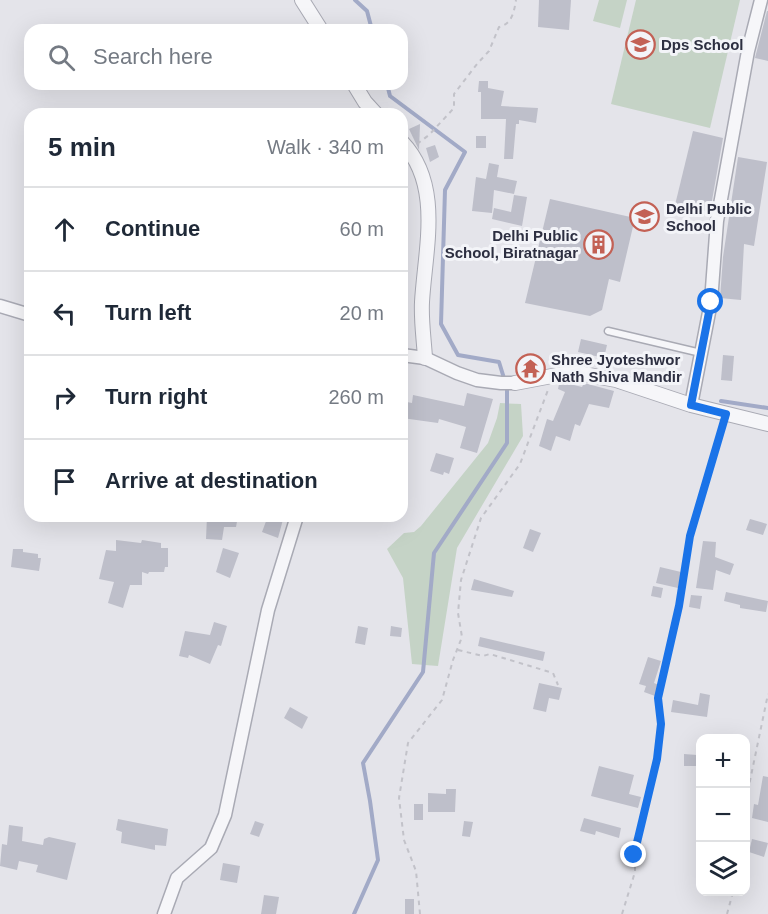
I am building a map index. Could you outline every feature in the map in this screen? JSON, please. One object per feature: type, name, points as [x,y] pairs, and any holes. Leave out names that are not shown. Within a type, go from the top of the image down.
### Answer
[{"type":"street","points":[[302,0],[317,24]]},
{"type":"street","points":[[691,405],[711,302],[717,221],[747,51],[761,0]]},
{"type":"street","points":[[357,90],[370,108]]},
{"type":"street","points":[[408,148],[420,166],[425,180],[428,209],[429,226],[422,305],[425,358]]},
{"type":"street","points":[[0,306],[24,313]]},
{"type":"street","points":[[408,356],[425,358],[477,380],[508,383],[573,372],[616,380],[691,405],[768,424]]},
{"type":"street","points":[[164,914],[177,878],[211,848],[225,815],[268,610],[295,522]]},
{"type":"lane","points":[[608,331],[701,354]]},
{"type":"path","points":[[429,135],[453,109],[454,94],[489,51],[499,27],[505,26],[513,16],[516,0]]},
{"type":"path","points":[[420,914],[416,872],[404,840],[399,798],[408,743],[442,700],[462,637],[458,613],[461,580],[481,518],[520,464],[553,376]]},
{"type":"path","points":[[622,914],[635,872],[634,855],[657,759],[661,724],[658,698],[679,606],[690,536],[726,414]]},
{"type":"path","points":[[458,650],[483,656],[490,654],[553,673],[558,685]]},
{"type":"path","points":[[748,788],[768,694]]},
{"type":"path","points":[[727,914],[732,896]]},
{"type":"green space","points":[[599,0],[627,0],[620,28],[593,21]]},
{"type":"green space","points":[[636,0],[740,0],[710,128],[611,104]]},
{"type":"green space","points":[[500,403],[521,404],[523,436],[457,548],[438,666],[412,664],[403,578],[387,549],[404,533],[414,532],[421,526],[488,443]]},
{"type":"building","points":[[539,0],[571,0],[569,30],[538,27]]},
{"type":"building","points":[[768,11],[768,61],[755,58]]},
{"type":"building","points":[[479,81],[488,81],[488,88],[504,91],[501,106],[538,108],[536,123],[519,120],[519,124],[516,124],[513,159],[504,159],[506,119],[481,119]]},
{"type":"building","points":[[420,124],[419,150],[409,129]]},
{"type":"building","points":[[693,131],[723,138],[710,212],[675,205]]},
{"type":"building","points":[[476,136],[486,136],[486,148],[476,148]]},
{"type":"building","points":[[435,145],[439,157],[430,162],[426,148]]},
{"type":"building","points":[[738,157],[767,162],[754,246],[744,244],[741,300],[720,298],[723,257]]},
{"type":"building","points":[[489,163],[499,165],[497,177],[517,181],[514,194],[494,190],[492,213],[472,211],[476,177],[486,179]]},
{"type":"building","points":[[514,195],[527,197],[522,226],[492,219],[494,208],[511,212]]},
{"type":"building","points":[[550,199],[635,218],[620,282],[609,279],[602,310],[590,316],[525,303]]},
{"type":"building","points":[[581,339],[607,345],[604,358],[578,352]]},
{"type":"building","points":[[723,355],[734,356],[732,381],[721,380]]},
{"type":"building","points":[[566,383],[582,387],[584,383],[614,391],[609,408],[589,404],[580,426],[575,424],[570,441],[556,436],[551,451],[539,446],[547,419],[553,421],[565,392],[558,389],[559,384]]},
{"type":"building","points":[[467,393],[493,399],[477,453],[460,448],[466,427],[439,419],[438,423],[408,419],[408,402],[412,403],[413,395],[464,406]]},
{"type":"building","points":[[436,453],[454,458],[449,474],[444,472],[443,475],[430,471]]},
{"type":"building","points":[[750,519],[767,524],[763,535],[746,530]]},
{"type":"building","points":[[207,522],[237,522],[236,527],[224,527],[222,540],[206,539]]},
{"type":"building","points":[[266,522],[282,522],[278,538],[262,532]]},
{"type":"building","points":[[530,529],[541,533],[533,552],[523,548]]},
{"type":"building","points":[[116,540],[141,543],[142,540],[161,543],[161,548],[168,548],[168,567],[165,567],[164,572],[149,572],[148,574],[142,572],[142,585],[130,585],[123,608],[108,603],[114,582],[99,579],[106,550],[116,551]]},
{"type":"building","points":[[703,541],[716,542],[715,557],[734,564],[730,575],[716,570],[713,590],[696,588]]},
{"type":"building","points":[[223,548],[239,553],[230,578],[216,572]]},
{"type":"building","points":[[13,549],[23,549],[23,552],[38,554],[38,558],[41,558],[39,571],[11,567]]},
{"type":"building","points":[[660,567],[681,572],[678,588],[656,583]]},
{"type":"building","points":[[474,579],[514,591],[512,597],[471,590]]},
{"type":"building","points":[[653,586],[663,588],[661,598],[651,596]]},
{"type":"building","points":[[726,592],[768,601],[766,612],[740,608],[740,605],[724,601]]},
{"type":"building","points":[[691,595],[702,596],[700,609],[689,607]]},
{"type":"building","points":[[214,622],[227,626],[221,646],[218,645],[210,664],[189,655],[188,658],[179,656],[185,631],[210,635]]},
{"type":"building","points":[[358,626],[368,628],[365,645],[355,643]]},
{"type":"building","points":[[391,626],[402,628],[401,637],[390,636]]},
{"type":"building","points":[[480,637],[545,652],[543,661],[478,646]]},
{"type":"building","points":[[648,657],[661,661],[654,683],[659,685],[655,696],[644,692],[646,686],[639,684]]},
{"type":"building","points":[[539,683],[562,688],[559,700],[549,698],[546,712],[533,709]]},
{"type":"building","points":[[700,693],[710,695],[707,717],[671,712],[673,700],[698,705]]},
{"type":"building","points":[[290,707],[308,717],[302,729],[284,718]]},
{"type":"building","points":[[684,754],[696,755],[696,766],[684,766]]},
{"type":"building","points":[[599,766],[634,775],[629,794],[641,797],[638,808],[591,796]]},
{"type":"building","points":[[763,776],[768,777],[768,822],[752,818],[754,804],[758,805]]},
{"type":"building","points":[[446,789],[456,789],[455,812],[428,812],[428,793],[446,794]]},
{"type":"building","points":[[414,804],[423,804],[423,820],[414,820]]},
{"type":"building","points":[[584,818],[621,828],[619,838],[596,831],[595,835],[580,831]]},
{"type":"building","points":[[118,819],[168,829],[166,846],[155,845],[155,850],[121,843],[122,832],[116,830]]},
{"type":"building","points":[[255,821],[264,824],[259,837],[250,834]]},
{"type":"building","points":[[464,821],[473,822],[470,837],[462,836]]},
{"type":"building","points":[[9,825],[23,827],[22,841],[43,845],[44,839],[49,837],[76,843],[67,880],[36,872],[38,865],[19,861],[17,870],[0,866],[2,844],[7,845]]},
{"type":"building","points":[[752,839],[768,843],[764,857],[750,852]]},
{"type":"building","points":[[223,863],[240,866],[237,883],[220,880]]},
{"type":"building","points":[[264,895],[279,897],[276,914],[261,914]]},
{"type":"building","points":[[405,899],[414,899],[414,914],[405,914]]},
{"type":"waterway","points":[[355,0],[367,11],[370,24]]},
{"type":"waterway","points":[[388,90],[390,96],[406,108]]},
{"type":"waterway","points":[[354,914],[378,860],[363,763],[423,672],[434,553],[507,443],[507,388],[499,362],[458,355],[441,324],[445,190],[465,152],[408,109]]},
{"type":"waterway","points":[[721,401],[768,408]]},
{"type":"place","name":"Dps School","points":[[640,44]]},
{"type":"place","name":"Delhi Public School","points":[[645,217]]},
{"type":"place","name":"Delhi Public School, Biratnagar","points":[[599,244]]},
{"type":"place","name":"Shree Jyoteshwor Nath Shiva Mandir","points":[[530,368]]},
{"type":"route","points":[[634,855],[657,759],[661,724],[658,698],[679,606],[690,536],[726,414],[691,405],[711,302]]}]
